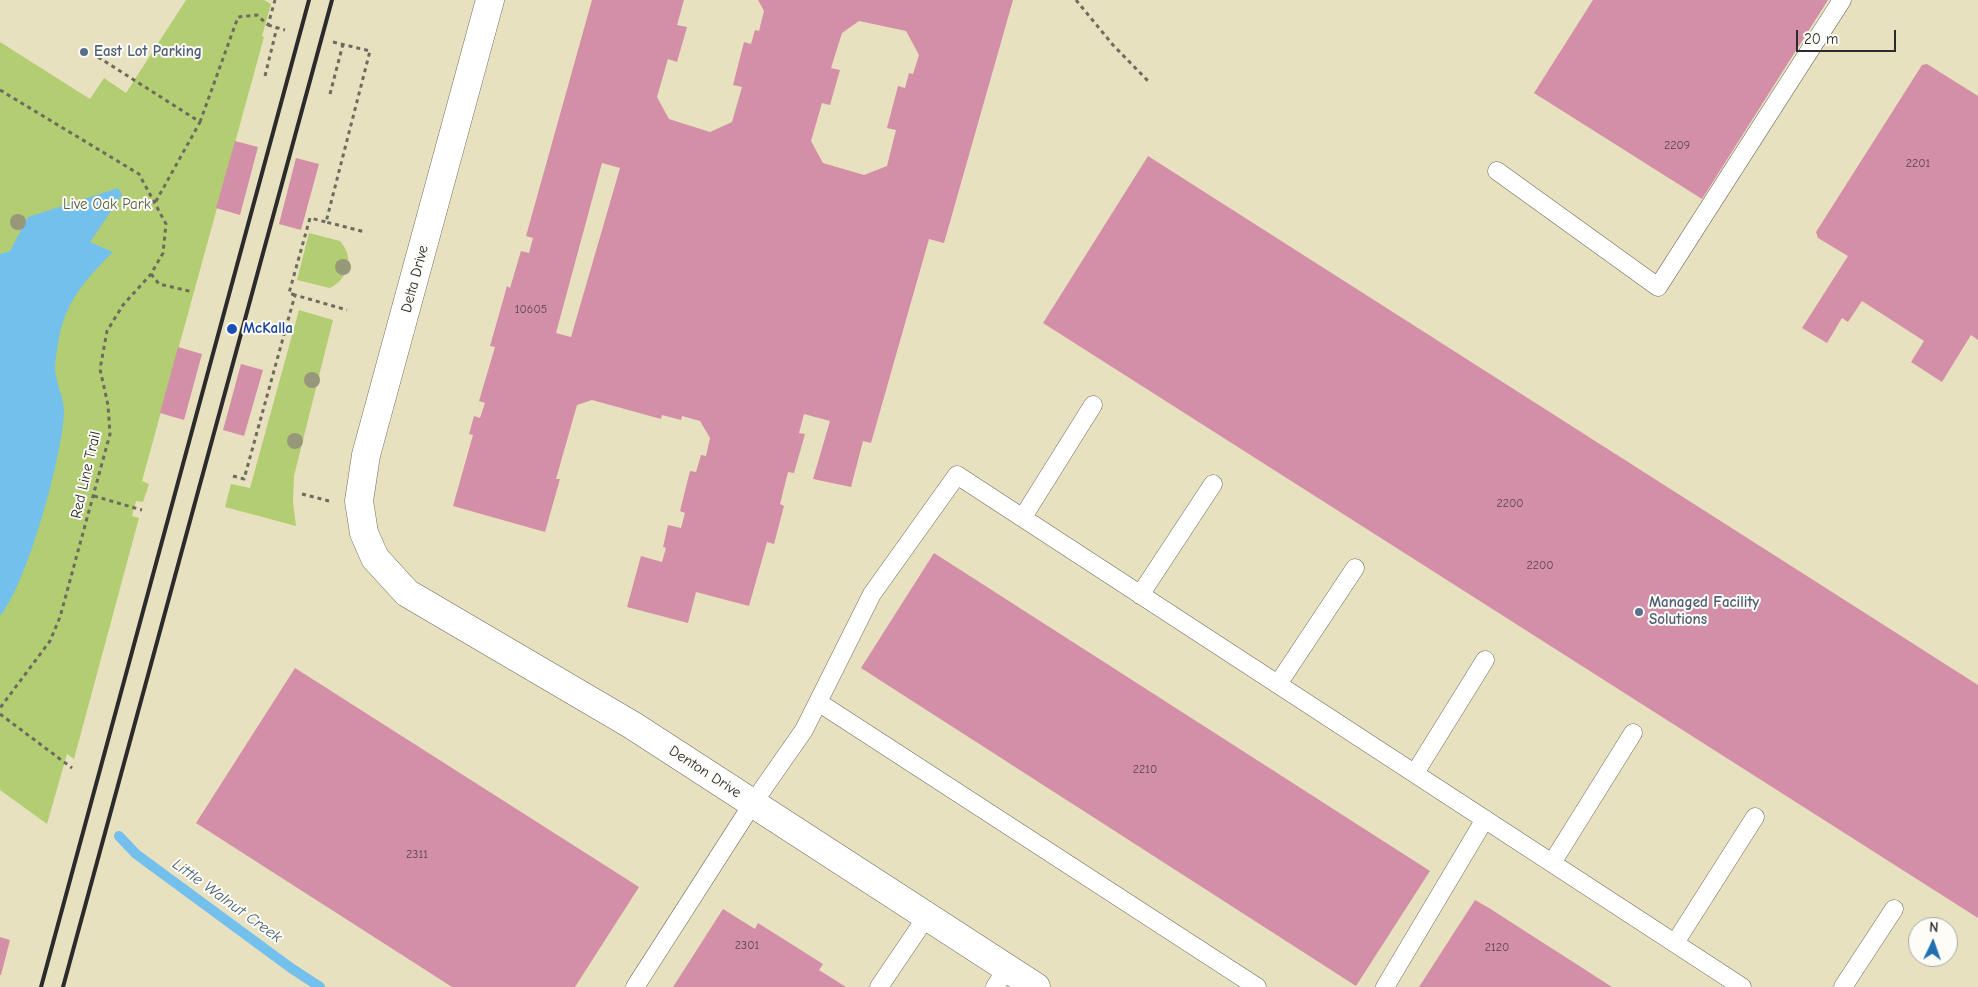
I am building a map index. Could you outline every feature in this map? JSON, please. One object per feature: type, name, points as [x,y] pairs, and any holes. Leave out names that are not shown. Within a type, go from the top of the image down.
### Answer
[{"type":"street","name":"Delta Drive","points":[[375,558],[364,533],[359,501],[366,455],[490,0]]},
{"type":"street","name":"Denton Drive","points":[[375,558],[407,593],[632,725],[753,803],[927,916],[1001,978],[1036,987]]},
{"type":"lane","points":[[1497,171],[1658,287],[1842,0]]},
{"type":"lane","points":[[1023,518],[1093,405]]},
{"type":"lane","points":[[635,987],[753,803],[804,730],[872,594],[957,475],[1742,987]]},
{"type":"lane","points":[[1140,595],[1213,484]]},
{"type":"lane","points":[[1278,684],[1355,568]]},
{"type":"lane","points":[[1415,773],[1485,660]]},
{"type":"lane","points":[[818,702],[1257,987]]},
{"type":"lane","points":[[1552,863],[1633,733]]},
{"type":"lane","points":[[1675,943],[1755,817]]},
{"type":"lane","points":[[1385,987],[1485,819]]},
{"type":"lane","points":[[1843,987],[1894,909]]},
{"type":"lane","points":[[879,987],[927,916]]},
{"type":"path","points":[[268,25],[275,0]]},
{"type":"path","points":[[1076,0],[1113,45],[1150,83]]},
{"type":"path","points":[[155,204],[200,122],[238,17],[257,15],[268,25],[286,30]]},
{"type":"path","points":[[265,76],[277,27]]},
{"type":"path","points":[[326,222],[370,51],[333,42]]},
{"type":"path","points":[[330,94],[343,44]]},
{"type":"path","points":[[98,57],[200,122]]},
{"type":"path","name":"Red Line Trail","points":[[0,90],[139,174],[166,224],[163,253],[150,274],[123,305],[107,331],[100,369],[108,405],[110,434],[60,617],[50,641],[0,708]]},
{"type":"path","points":[[347,310],[289,293],[310,218],[365,232]]},
{"type":"path","points":[[150,274],[159,284],[193,292]]},
{"type":"path","points":[[233,476],[244,479],[295,295]]},
{"type":"path","points":[[94,496],[142,510]]},
{"type":"path","points":[[0,714],[72,768]]},
{"type":"green space","name":"Live Oak Park","points":[[186,0],[264,0],[271,4],[262,36],[264,37],[142,481],[149,484],[143,502],[136,501],[132,516],[139,518],[74,759],[67,754],[47,824],[0,790],[0,42],[90,99],[104,78],[126,93]]},
{"type":"green space","points":[[309,233],[340,241],[345,247],[348,267],[342,279],[330,288],[297,280]]},
{"type":"green space","points":[[299,310],[333,320],[294,476],[293,502],[296,526],[225,507],[231,484],[250,488]]},
{"type":"water","points":[[118,188],[122,195],[90,242],[113,252],[84,283],[70,305],[61,329],[55,367],[64,411],[57,457],[42,518],[32,549],[21,577],[0,616],[0,254],[10,251],[28,217]]},
{"type":"building","points":[[592,0],[684,0],[677,25],[687,27],[677,62],[668,59],[657,97],[669,119],[710,132],[732,122],[742,87],[733,85],[744,42],[751,44],[755,30],[759,31],[764,11],[758,0],[1013,0],[944,243],[929,239],[871,443],[863,441],[851,487],[813,479],[830,421],[804,414],[799,433],[805,434],[794,473],[788,472],[780,504],[784,506],[774,544],[767,542],[749,606],[696,592],[688,623],[627,607],[641,556],[662,562],[666,548],[663,547],[668,525],[681,528],[685,513],[680,511],[690,471],[696,472],[701,455],[706,456],[710,438],[700,421],[682,416],[681,420],[662,415],[661,419],[592,400],[577,405],[556,479],[560,479],[545,532],[453,506],[473,435],[469,434],[474,416],[480,418],[485,403],[479,401],[495,347],[490,346],[507,286],[510,288],[521,251],[529,253],[533,238],[526,236]],"holes":[[[859,21],[906,31],[919,55],[913,74],[909,73],[905,88],[898,86],[887,128],[896,130],[887,166],[864,175],[823,163],[811,141],[822,103],[830,105],[840,70],[831,68],[842,33]],[[602,163],[620,168],[571,337],[556,333]]]},
{"type":"building","points":[[1593,0],[1828,0],[1702,199],[1534,93]]},
{"type":"building","points":[[1927,64],[1978,96],[1978,340],[1971,335],[1942,382],[1911,362],[1924,341],[1862,301],[1848,322],[1842,318],[1827,343],[1802,328],[1848,256],[1818,238],[1816,232],[1922,65]]},
{"type":"building","points":[[235,141],[258,147],[240,215],[216,208]]},
{"type":"building","points":[[1148,156],[1978,685],[1978,918],[1043,323]]},
{"type":"building","points":[[296,158],[319,164],[301,230],[279,224]]},
{"type":"building","points":[[178,347],[202,354],[184,420],[160,413]]},
{"type":"building","points":[[241,364],[263,370],[244,436],[223,430]]},
{"type":"building","points":[[934,553],[1430,871],[1356,986],[861,668]]},
{"type":"building","points":[[295,668],[639,887],[575,987],[452,987],[196,823]]},
{"type":"building","points":[[1475,900],[1489,908],[1612,987],[1419,987]]},
{"type":"building","points":[[723,909],[755,929],[758,923],[823,964],[819,970],[846,987],[673,987]]},
{"type":"building","points":[[0,937],[10,940],[1,975],[0,975]]},
{"type":"waterway","name":"Little Walnut Creek","points":[[119,836],[136,854],[291,968],[320,987]]},
{"type":"railway","points":[[41,987],[309,0]]},
{"type":"railway","points":[[63,987],[332,0]]},
{"type":"place","name":"East Lot Parking","points":[[84,52]]},
{"type":"place","name":"McKalla","points":[[232,329]]},
{"type":"place","name":"Managed Facility Solutions","points":[[1639,612]]}]
